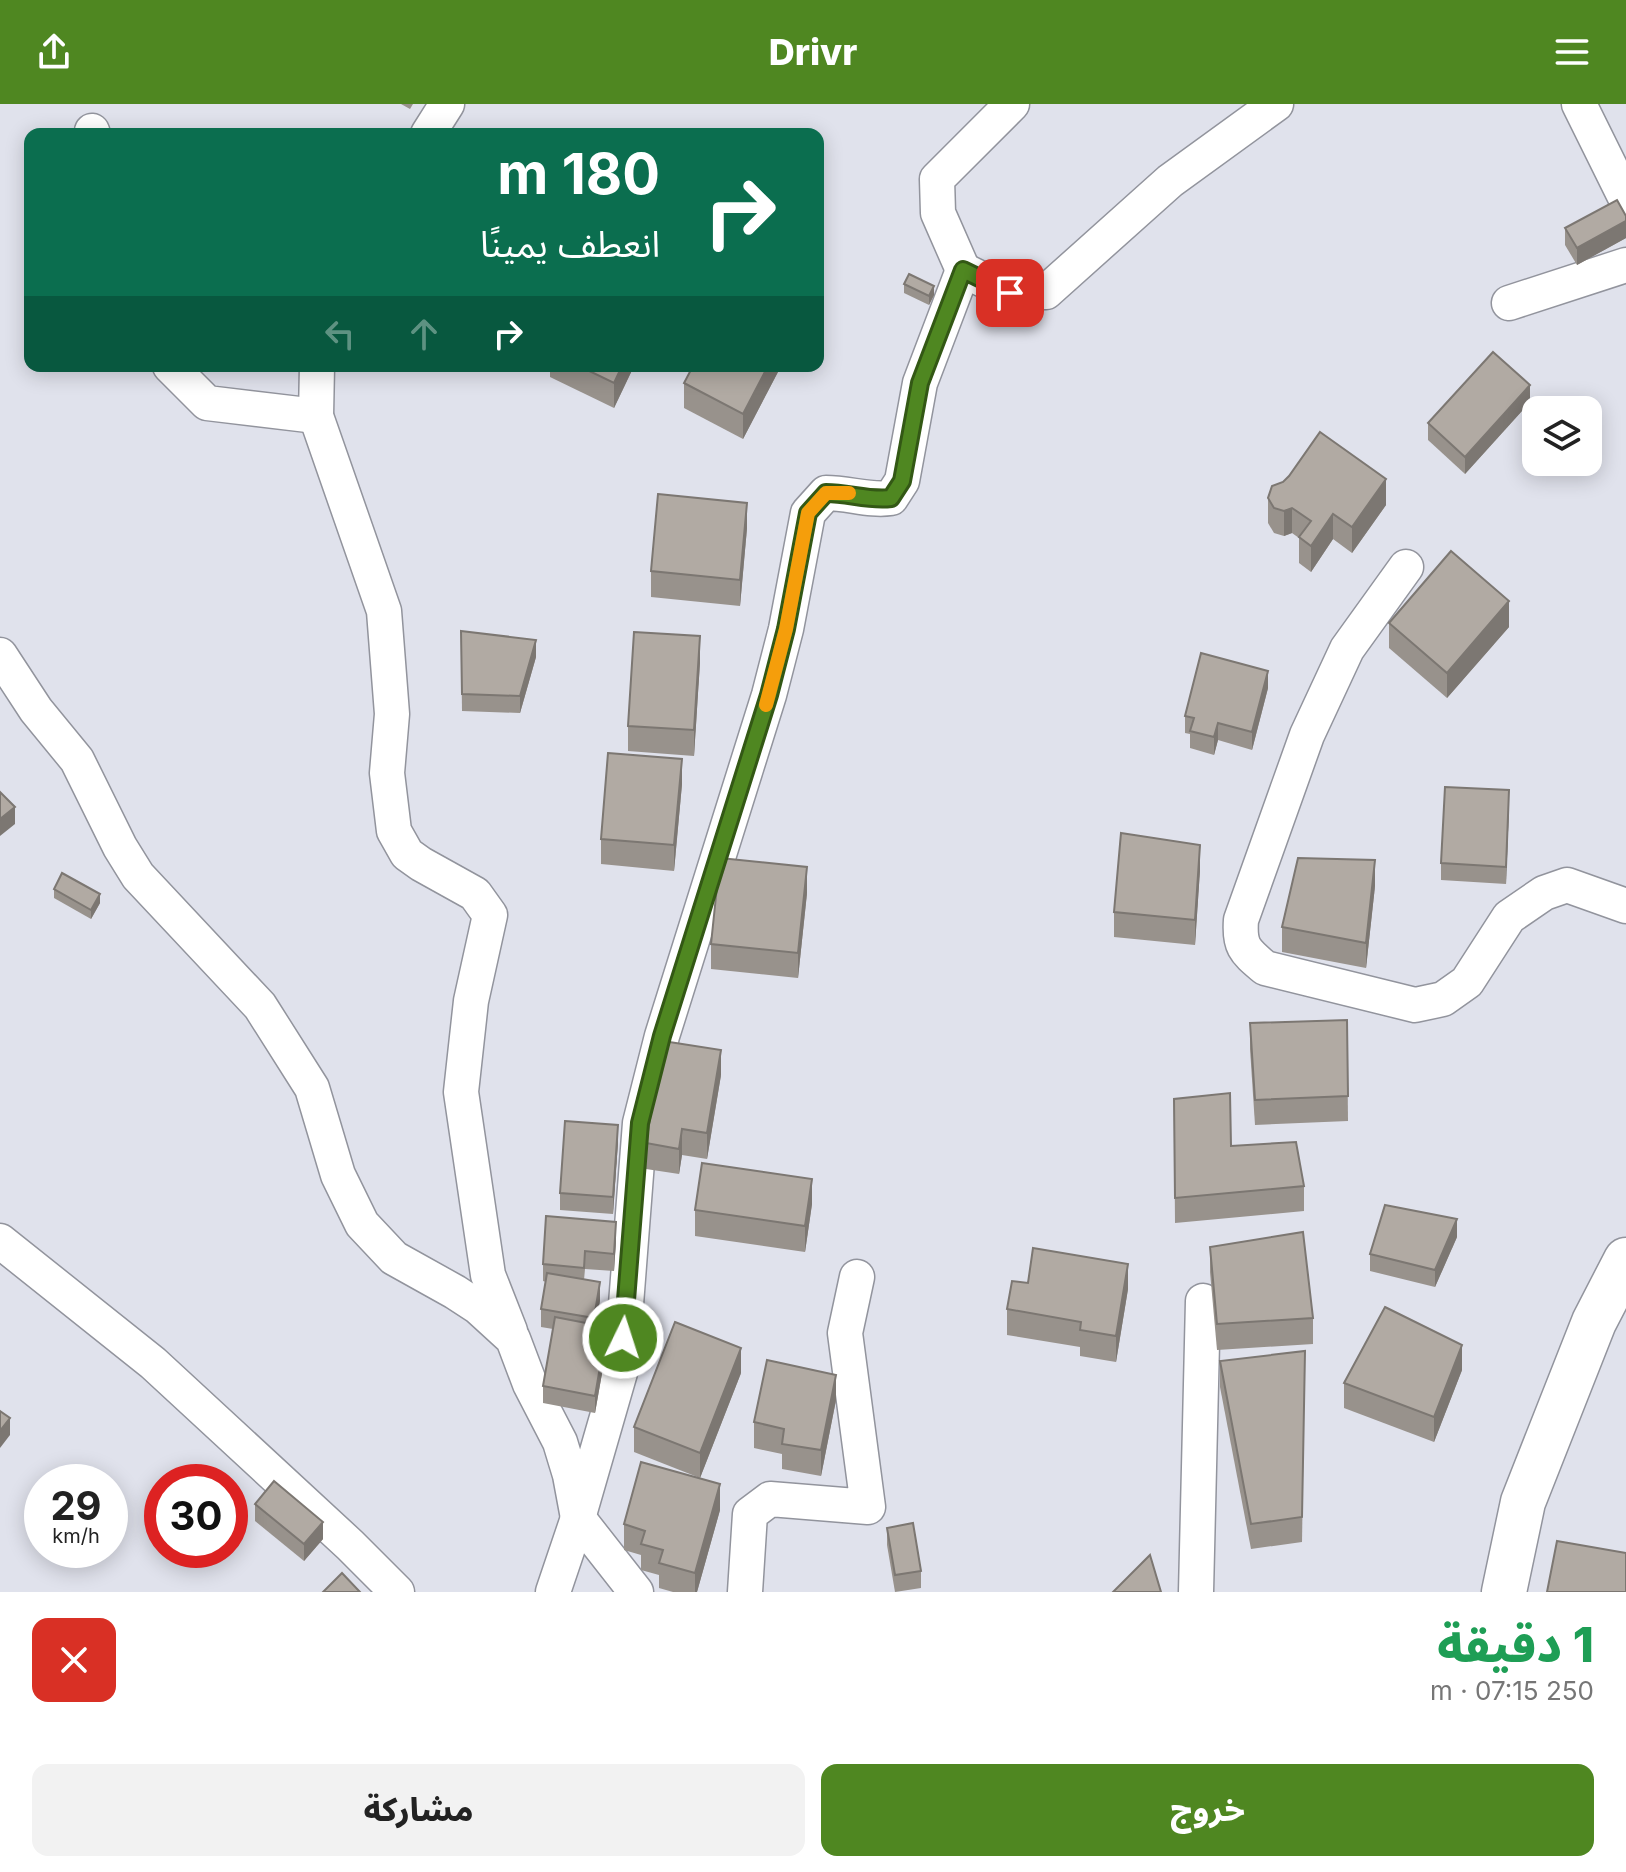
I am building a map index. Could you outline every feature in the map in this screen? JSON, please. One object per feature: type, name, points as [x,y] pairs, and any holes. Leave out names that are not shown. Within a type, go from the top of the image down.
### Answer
[{"type":"street","points":[[432,128],[447,104]]},
{"type":"street","points":[[1012,104],[937,179],[938,213],[963,270],[1010,293],[1046,292],[1170,181],[1276,104]]},
{"type":"street","points":[[1579,104],[1626,199]]},
{"type":"street","points":[[1509,303],[1626,265]]},
{"type":"street","points":[[553,1592],[621,1369],[640,1123],[662,1036],[769,695],[786,629],[808,513],[826,493],[846,493],[874,500],[891,498],[902,481],[920,383],[963,270]]},
{"type":"street","points":[[176,372],[207,403],[316,416]]},
{"type":"street","points":[[317,372],[316,416],[384,611],[392,714],[387,773],[394,831],[407,854],[475,894],[490,915],[471,1001],[461,1092],[488,1275],[530,1384],[560,1442],[578,1518],[636,1592]]},
{"type":"street","points":[[1406,567],[1347,649],[1307,735],[1241,920],[1240,940],[1249,954],[1265,968],[1415,1005],[1443,999],[1467,982],[1509,917],[1544,893],[1567,885],[1626,906]]},
{"type":"street","points":[[0,655],[36,710],[77,760],[120,847],[138,876],[260,1006],[275,1029],[312,1088],[338,1175],[362,1224],[394,1258],[478,1307],[513,1339]]},
{"type":"street","points":[[0,1241],[153,1363],[397,1592]]},
{"type":"street","points":[[1504,1592],[1523,1502],[1594,1322],[1626,1260]]},
{"type":"street","points":[[745,1592],[750,1514],[770,1499],[868,1507],[845,1333],[857,1277]]},
{"type":"street","points":[[1196,1592],[1203,1301]]},
{"type":"building","points":[[1617,200],[1626,221],[1577,248],[1565,228]]},
{"type":"building","points":[[909,274],[934,286],[929,296],[904,284]]},
{"type":"building","points":[[1493,352],[1530,385],[1465,457],[1428,423]]},
{"type":"building","points":[[591,372],[619,372],[614,383]]},
{"type":"building","points":[[690,372],[765,372],[743,414],[684,383]]},
{"type":"building","points":[[1320,432],[1386,479],[1352,527],[1333,514],[1311,546],[1299,537],[1311,521],[1292,508],[1284,511],[1274,508],[1268,498],[1272,486],[1289,476]]},
{"type":"building","points":[[658,494],[747,503],[740,580],[651,571]]},
{"type":"building","points":[[1451,551],[1509,601],[1447,673],[1389,623]]},
{"type":"building","points":[[461,631],[536,640],[520,696],[462,694]]},
{"type":"building","points":[[634,632],[700,636],[694,730],[628,726]]},
{"type":"building","points":[[1201,653],[1268,671],[1252,732],[1218,723],[1214,737],[1190,731],[1194,718],[1185,716]]},
{"type":"building","points":[[608,753],[682,759],[674,845],[601,839]]},
{"type":"building","points":[[1445,787],[1509,790],[1506,867],[1441,863]]},
{"type":"building","points":[[0,792],[15,807],[0,819]]},
{"type":"building","points":[[1121,833],[1200,845],[1195,920],[1114,912]]},
{"type":"building","points":[[720,858],[807,867],[798,953],[711,944]]},
{"type":"building","points":[[1298,858],[1375,860],[1366,943],[1282,927]]},
{"type":"building","points":[[62,873],[100,894],[91,910],[54,889]]},
{"type":"building","points":[[1347,1020],[1348,1096],[1255,1100],[1250,1023]]},
{"type":"building","points":[[663,1041],[721,1050],[707,1133],[682,1129],[679,1149],[646,1143]]},
{"type":"building","points":[[1230,1093],[1231,1146],[1296,1142],[1304,1186],[1175,1198],[1174,1099]]},
{"type":"building","points":[[565,1121],[618,1125],[613,1197],[560,1193]]},
{"type":"building","points":[[702,1163],[812,1179],[805,1226],[695,1210]]},
{"type":"building","points":[[1385,1205],[1457,1219],[1435,1270],[1370,1254]]},
{"type":"building","points":[[546,1216],[616,1222],[614,1254],[585,1251],[584,1268],[543,1264]]},
{"type":"building","points":[[1303,1232],[1313,1318],[1217,1324],[1210,1247]]},
{"type":"building","points":[[1033,1248],[1128,1264],[1116,1336],[1080,1330],[1081,1322],[1007,1309],[1012,1281],[1028,1283]]},
{"type":"building","points":[[547,1273],[600,1282],[594,1318],[541,1309]]},
{"type":"building","points":[[1385,1307],[1462,1345],[1434,1417],[1344,1383]]},
{"type":"building","points":[[555,1317],[607,1327],[595,1396],[543,1386]]},
{"type":"building","points":[[675,1322],[741,1348],[700,1453],[634,1427]]},
{"type":"building","points":[[1305,1351],[1302,1517],[1251,1524],[1220,1361]]},
{"type":"building","points":[[767,1360],[836,1375],[821,1450],[782,1444],[784,1429],[754,1422]]},
{"type":"building","points":[[0,1411],[10,1418],[0,1431]]},
{"type":"building","points":[[641,1462],[720,1484],[695,1573],[659,1563],[663,1550],[641,1544],[645,1531],[624,1524]]},
{"type":"building","points":[[274,1481],[323,1522],[304,1544],[255,1504]]},
{"type":"building","points":[[913,1523],[921,1571],[895,1575],[887,1528]]},
{"type":"building","points":[[1557,1541],[1626,1553],[1626,1592],[1547,1592]]},
{"type":"building","points":[[1150,1555],[1161,1592],[1113,1592]]},
{"type":"building","points":[[342,1573],[360,1592],[323,1592]]},
{"type":"slow traffic","points":[[766,705],[786,629],[808,513],[826,493],[849,493]]},
{"type":"route","points":[[623,1338],[640,1123],[662,1036],[769,695],[786,629],[808,513],[826,493],[846,493],[874,500],[891,498],[902,481],[920,383],[963,270],[1010,293]]}]
